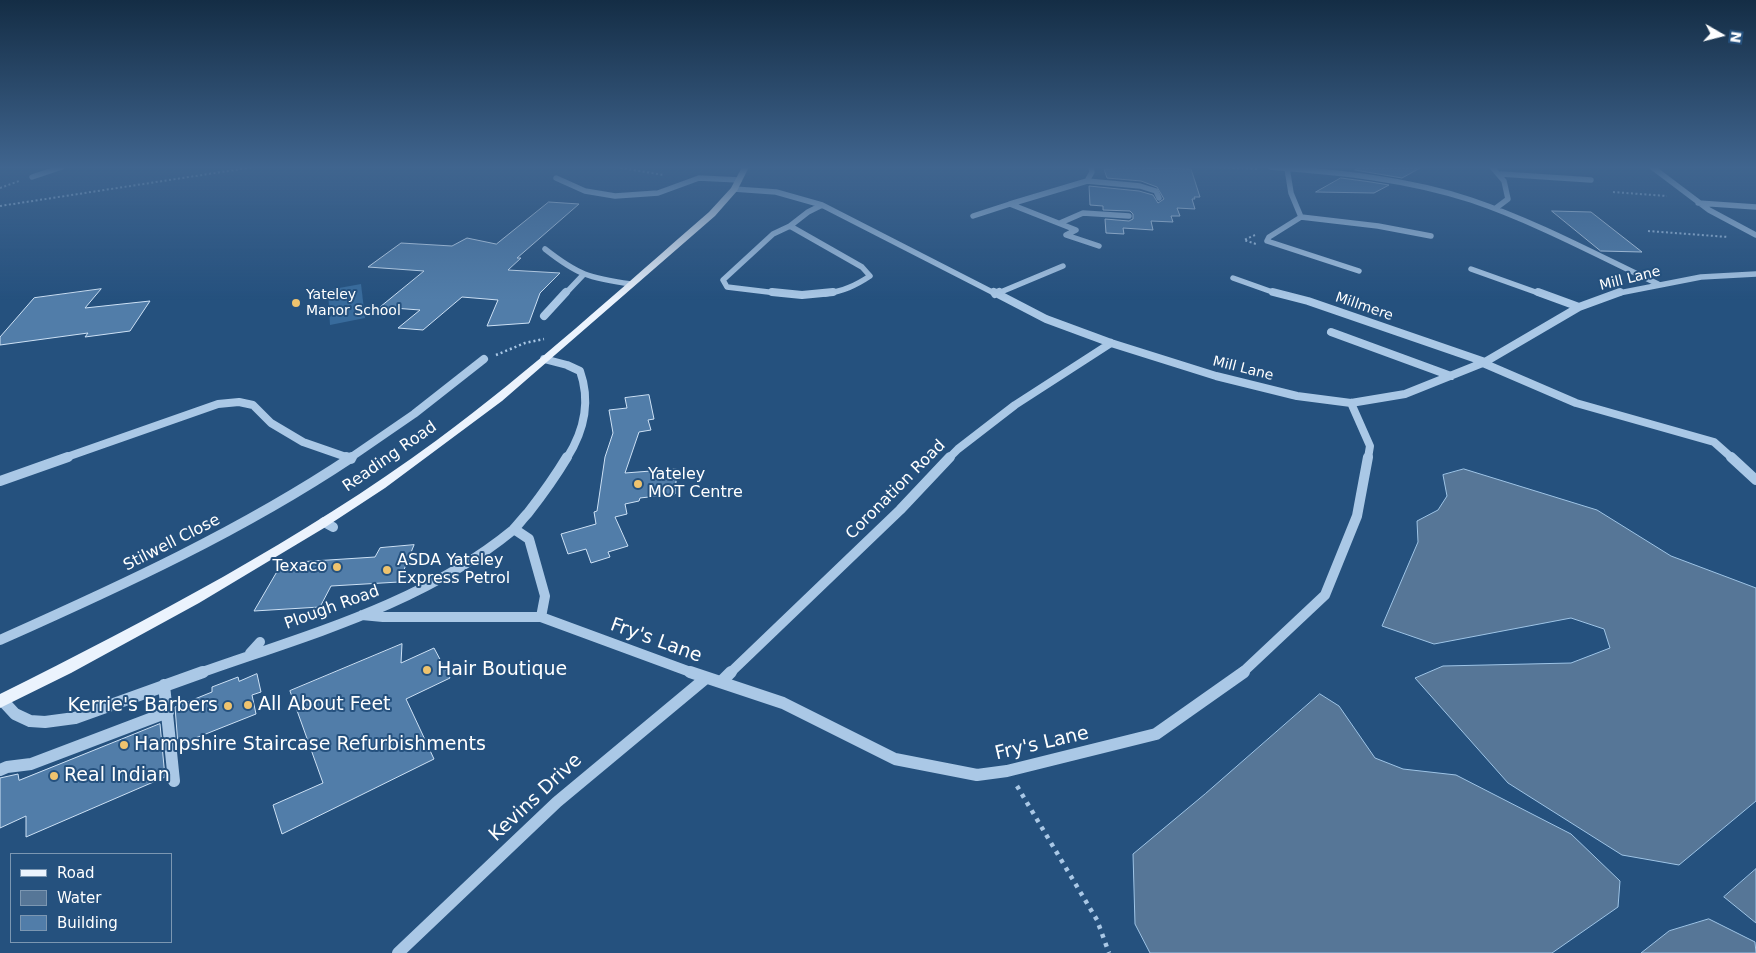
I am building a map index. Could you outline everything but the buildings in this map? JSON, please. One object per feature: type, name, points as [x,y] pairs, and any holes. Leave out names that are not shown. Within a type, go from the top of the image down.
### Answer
[{"type":"main road","name":"Reading Road","points":[[1,702],[186,604],[329,524],[465,425],[714,211]]},
{"type":"street","points":[[790,226],[862,266],[870,276],[862,285],[807,296],[727,287],[724,280],[774,234],[790,226],[809,211]]},
{"type":"street","name":"Mill Lane","points":[[835,211],[1046,319],[1111,343],[1216,376],[1297,396],[1351,403],[1405,394],[1484,363],[1580,307],[1612,294],[1701,277],[1756,274]]},
{"type":"street","points":[[974,216],[988,211]]},
{"type":"street","points":[[1030,211],[1076,230]]},
{"type":"street","points":[[1299,211],[1301,217]]},
{"type":"street","points":[[1503,211],[1658,284]]},
{"type":"street","points":[[1715,211],[1756,235]]},
{"type":"street","points":[[1060,223],[1083,213],[1129,216]]},
{"type":"street","points":[[1351,276],[1362,269],[1267,241],[1269,237],[1301,217],[1378,226],[1431,236]]},
{"type":"street","points":[[1076,230],[1066,235],[1099,246]]},
{"type":"street","points":[[1422,241],[1438,232]]},
{"type":"street","points":[[545,249],[569,268],[594,279],[630,284]]},
{"type":"street","points":[[995,294],[1063,266]]},
{"type":"street","points":[[1471,269],[1580,307]]},
{"type":"street","points":[[1498,278],[1509,273]]},
{"type":"street","points":[[544,316],[584,274]]},
{"type":"street","name":"Millmere","points":[[1233,278],[1271,292],[1308,301],[1484,363],[1576,403],[1714,442],[1756,480]]},
{"type":"street","points":[[1331,332],[1451,376]]},
{"type":"street","name":"Coronation Road","points":[[721,682],[900,510],[958,448],[1015,405],[1111,343]]},
{"type":"street","name":"Stilwell Close","points":[[0,640],[110,591],[254,518],[351,458],[442,394],[484,359]]},
{"type":"street","name":"Plough Road","points":[[1,702],[17,716],[42,722],[75,718],[362,614],[413,594],[451,573],[514,529],[551,484],[578,440],[587,400],[580,371],[567,365],[544,359]]},
{"type":"street","points":[[0,482],[218,404],[239,402],[253,405],[272,423],[303,442],[351,458]]},
{"type":"street","name":"Fry's Lane","points":[[362,614],[383,617],[541,617],[706,678],[783,703],[895,759],[977,775],[1007,771],[1156,734],[1250,668],[1325,595],[1357,516],[1370,446],[1351,403]]},
{"type":"street","points":[[514,529],[529,539],[545,596],[541,617]]},
{"type":"street","points":[[248,655],[260,642]]},
{"type":"street","name":"Kevins Drive","points":[[398,953],[578,782],[617,749],[676,705],[706,678]]},
{"type":"street","points":[[164,686],[174,781]]},
{"type":"street","points":[[0,770],[7,767],[31,764],[168,712]]},
{"type":"path","points":[[1648,231],[1736,237]]},
{"type":"path","points":[[484,359],[526,343],[572,334]]},
{"type":"path","points":[[1007,771],[1097,920],[1110,953]]},
{"type":"shaded area","points":[[361,284],[365,318],[330,325],[328,290]]},
{"type":"water","points":[[1464,469],[1597,510],[1671,556],[1756,588],[1756,801],[1679,865],[1622,855],[1508,783],[1415,678],[1443,666],[1571,663],[1610,648],[1604,629],[1571,618],[1434,644],[1382,626],[1418,542],[1417,521],[1438,510],[1447,496],[1443,475]]},
{"type":"water","points":[[1320,694],[1339,706],[1375,758],[1403,769],[1456,775],[1571,834],[1620,881],[1618,907],[1552,953],[1150,953],[1135,924],[1133,854]]},
{"type":"water","points":[[1756,869],[1756,923],[1724,897]]},
{"type":"water","points":[[1709,919],[1755,942],[1756,953],[1641,953],[1669,931]]},
{"type":"place","name":"Yateley Manor School","points":[[296,303]]},
{"type":"place","name":"Yateley MOT Centre","points":[[638,484]]},
{"type":"place","name":"Texaco","points":[[337,567]]},
{"type":"place","name":"ASDA Yateley Express Petrol","points":[[387,570]]},
{"type":"place","name":"Hair Boutique","points":[[427,670]]},
{"type":"place","name":"All About Feet","points":[[248,705]]},
{"type":"place","name":"Kerrie's Barbers","points":[[228,706]]},
{"type":"place","name":"Hampshire Staircase Refurbishments","points":[[124,745]]},
{"type":"place","name":"Real Indian","points":[[54,776]]}]
